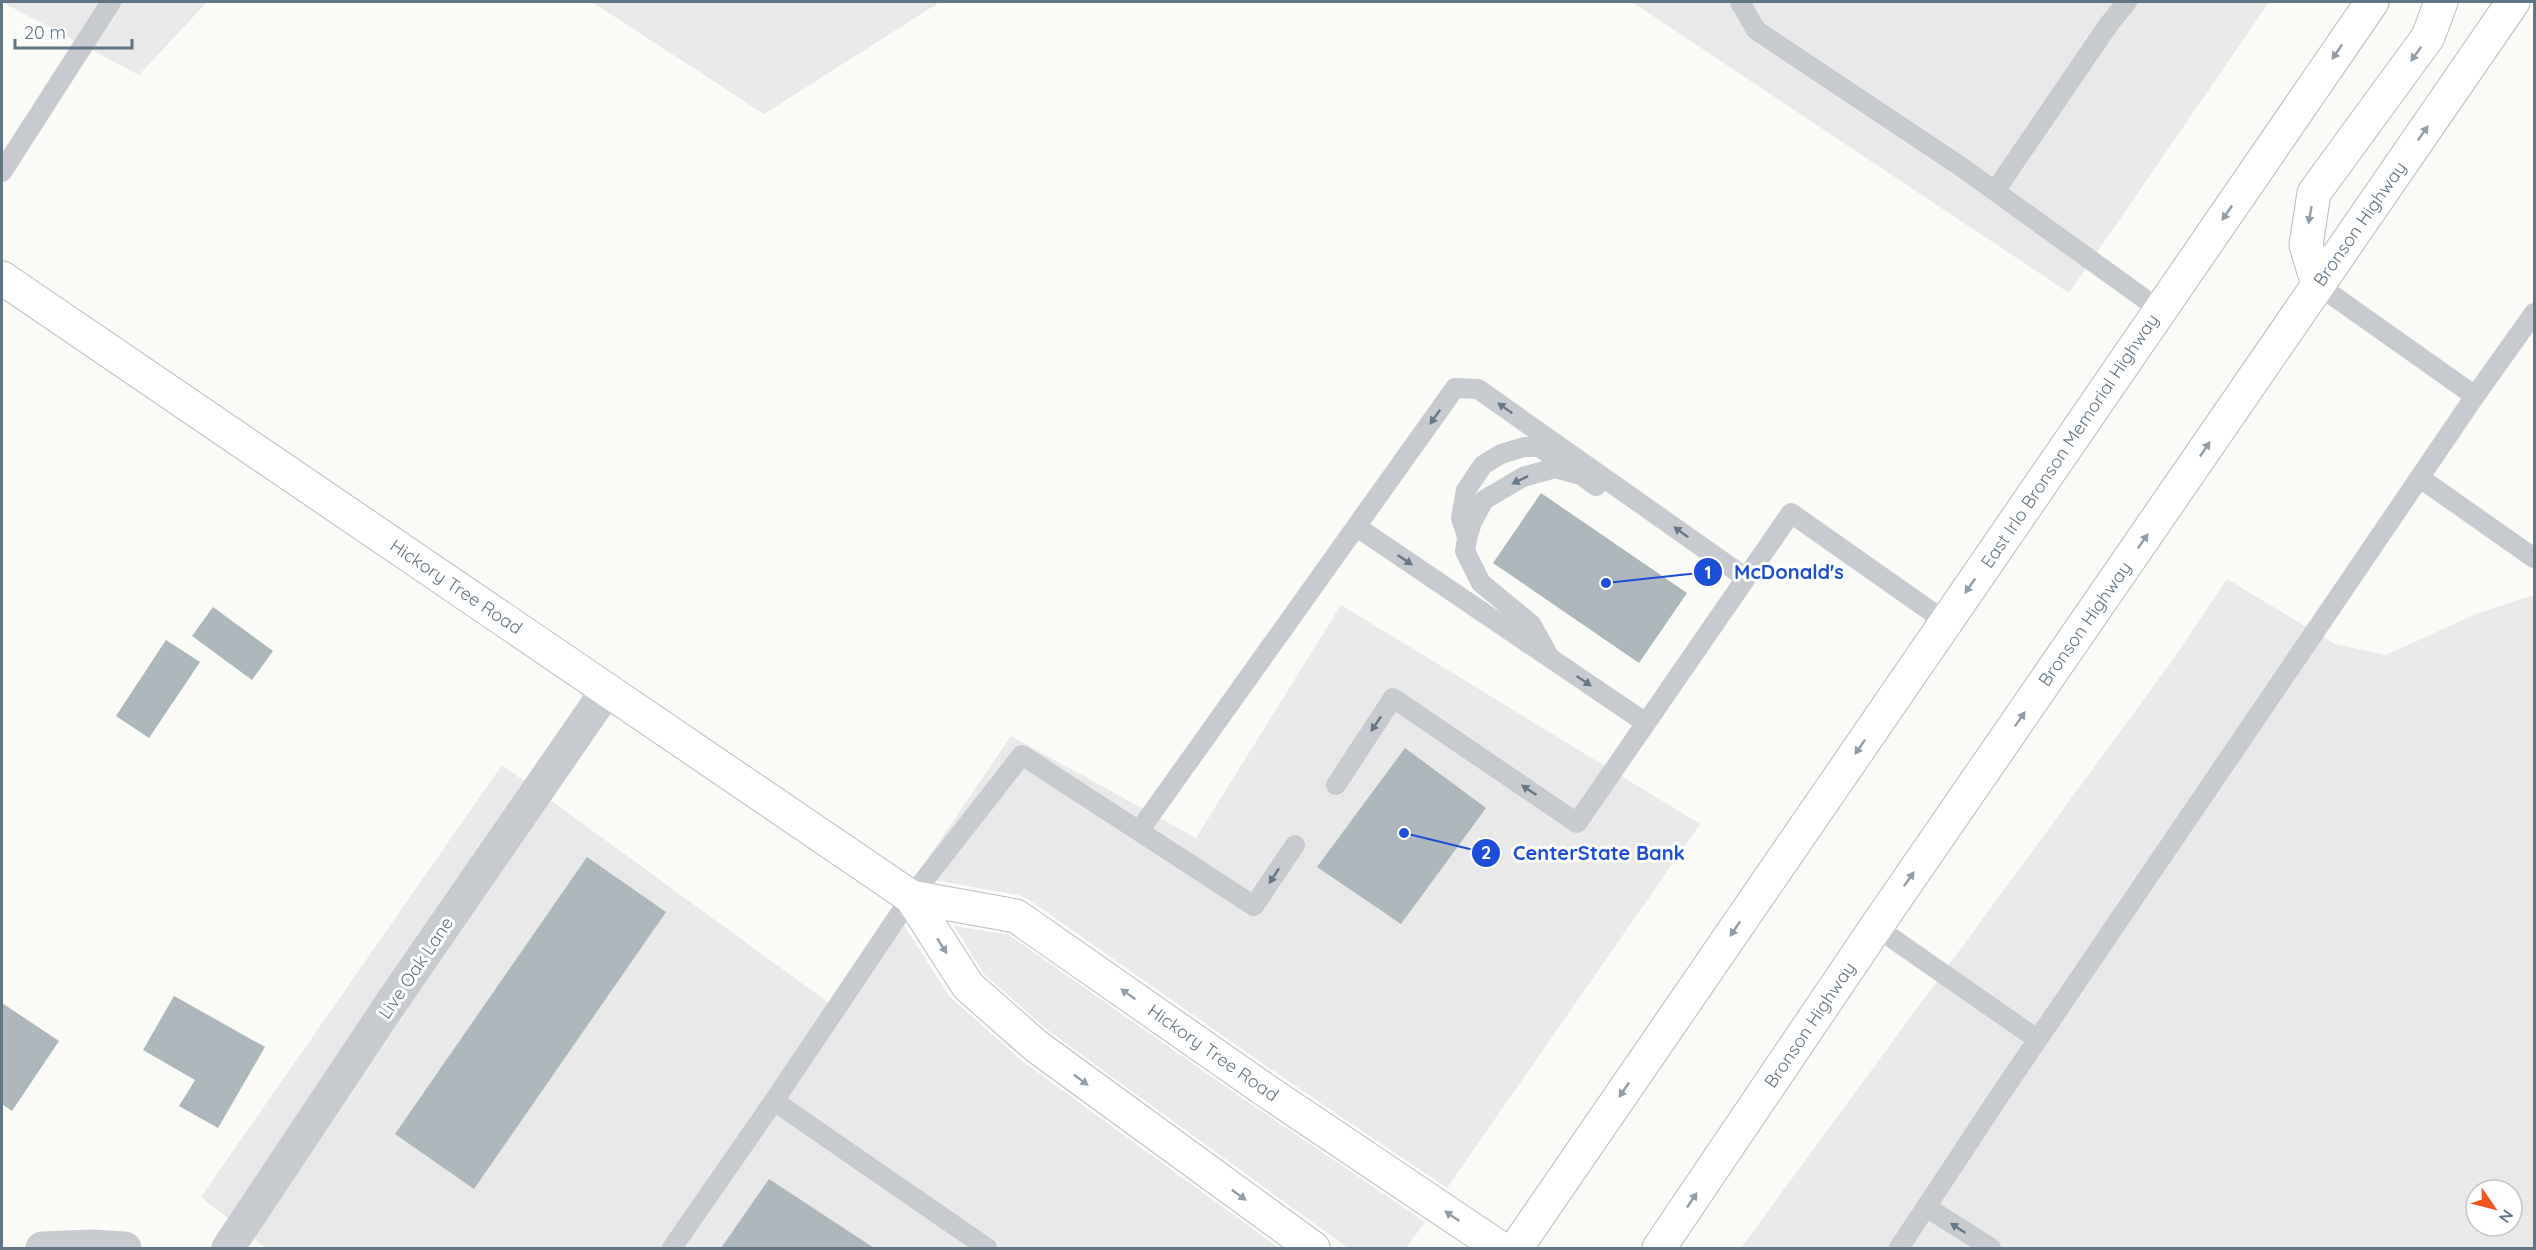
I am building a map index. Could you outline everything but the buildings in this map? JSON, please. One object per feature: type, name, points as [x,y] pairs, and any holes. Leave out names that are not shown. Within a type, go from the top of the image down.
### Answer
[{"type":"main road","name":"East Irlo Bronson Memorial Highway","points":[[1516,1248],[2370,2]]},
{"type":"main road","points":[[2318,285],[2306,245],[2314,193],[2428,37],[2441,2]]},
{"type":"main road","name":"Bronson Highway","points":[[1659,1248],[1876,927],[2513,2]]},
{"type":"main road","name":"Hickory Tree Road","points":[[2,278],[911,897],[968,986],[1036,1046],[1313,1248]]},
{"type":"main road","name":"Hickory Tree Road","points":[[911,897],[1016,916],[1265,1090],[1500,1248]]},
{"type":"street","name":"Live Oak Lane","points":[[228,1248],[398,993],[607,690]]},
{"type":"street","points":[[42,1248],[91,1246],[125,1248]]},
{"type":"lane","points":[[2,172],[111,2]]},
{"type":"lane","points":[[1740,2],[1756,30],[1995,191],[2160,310]]},
{"type":"lane","points":[[1995,191],[2109,24],[2127,2]]},
{"type":"lane","points":[[2318,285],[2475,396]]},
{"type":"lane","points":[[1899,1248],[2268,698],[2475,396],[2535,313]]},
{"type":"lane","points":[[1139,831],[1455,388],[1478,389],[1746,578]]},
{"type":"lane","points":[[1467,539],[1461,518],[1466,490],[1483,465],[1501,454],[1524,447],[1539,447],[1615,498],[1650,510]]},
{"type":"lane","points":[[1550,658],[1531,624],[1481,583],[1465,550],[1472,522],[1484,500],[1523,477],[1555,468],[1581,475]]},
{"type":"lane","points":[[2420,478],[2535,558]]},
{"type":"lane","points":[[1335,785],[1393,698],[1577,823],[1791,513],[1946,622]]},
{"type":"lane","points":[[1357,527],[1646,723]]},
{"type":"lane","points":[[672,1248],[911,897],[1022,755],[1254,906],[1295,845]]},
{"type":"lane","points":[[1876,927],[2037,1040]]},
{"type":"lane","points":[[774,1101],[987,1248]]},
{"type":"lane","points":[[1926,1207],[1991,1248]]},
{"type":"shaded area","points":[[2,2],[207,2],[139,75]]},
{"type":"shaded area","points":[[592,2],[940,2],[764,114]]},
{"type":"shaded area","points":[[1632,2],[2269,2],[2069,293]]},
{"type":"shaded area","points":[[2227,579],[2335,644],[2386,655],[2476,614],[2534,595],[2534,1248],[1741,1248],[2172,661]]},
{"type":"shaded area","points":[[1341,605],[1700,824],[1447,1188],[1262,1063],[1028,899],[1018,895],[923,878],[919,871],[1011,736],[1196,838]]},
{"type":"shaded area","points":[[502,765],[829,1003],[898,916],[949,996],[1022,1061],[1279,1248],[266,1248],[201,1197]]},
{"type":"shaded area","points":[[954,926],[1009,935],[1239,1096],[1425,1222],[1406,1248],[1348,1248],[1049,1031],[984,974]]},
{"type":"place","name":"McDonald's","points":[[1606,583]]},
{"type":"place","name":"CenterState Bank","points":[[1404,833]]}]
